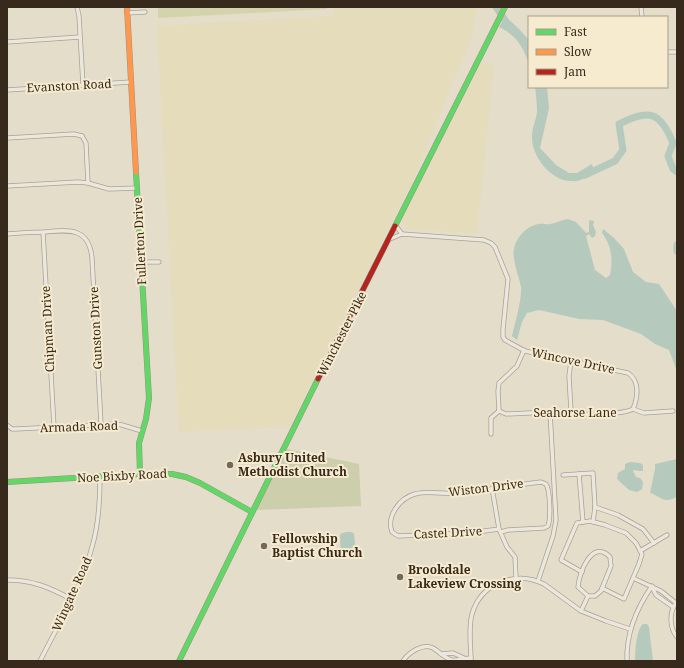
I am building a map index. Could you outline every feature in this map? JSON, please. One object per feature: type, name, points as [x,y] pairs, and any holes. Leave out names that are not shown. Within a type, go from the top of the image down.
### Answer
[{"type":"street","points":[[77,7],[79,16],[83,85]]},
{"type":"street","name":"Fullerton Drive","points":[[127,7],[149,398],[148,411],[139,443],[140,474]]},
{"type":"street","name":"Winchester Pike","points":[[179,661],[228,560],[505,7]]},
{"type":"street","points":[[127,13],[145,12]]},
{"type":"street","points":[[7,42],[80,37]]},
{"type":"street","name":"Evanston Road","points":[[7,90],[131,82]]},
{"type":"street","points":[[82,136],[85,132]]},
{"type":"street","points":[[7,138],[74,134],[82,136],[86,143],[88,183]]},
{"type":"street","points":[[7,186],[69,182],[88,183],[113,190],[137,188]]},
{"type":"street","points":[[396,226],[402,234]]},
{"type":"street","name":"Gunston Drive","points":[[43,232],[68,230],[81,234],[88,242],[92,252],[101,424]]},
{"type":"street","points":[[7,234],[43,232]]},
{"type":"street","name":"Chipman Drive","points":[[43,232],[54,427]]},
{"type":"street","name":"Wincove Drive","points":[[390,239],[402,234],[484,240],[493,244],[508,279],[503,337],[505,340],[524,350],[630,374],[635,380],[637,388],[637,398],[633,409]]},
{"type":"street","points":[[141,262],[159,262]]},
{"type":"street","points":[[491,434],[491,418],[499,411],[499,383],[517,366],[524,350]]},
{"type":"street","points":[[571,361],[571,411]]},
{"type":"street","name":"Seahorse Lane","points":[[499,411],[506,414],[571,411],[580,414],[617,414],[633,409],[644,413],[673,411]]},
{"type":"street","points":[[538,581],[554,536],[556,520],[550,412]]},
{"type":"street","name":"Armada Road","points":[[8,427],[16,429],[101,424],[122,425],[142,431]]},
{"type":"street","points":[[563,475],[593,473],[595,507],[593,522]]},
{"type":"street","name":"Noe Bixby Road","points":[[7,482],[140,474],[172,474],[186,477],[200,483],[252,512]]},
{"type":"street","points":[[579,474],[583,522]]},
{"type":"street","name":"Wingate Road","points":[[40,661],[81,580],[93,543],[99,507],[100,477]]},
{"type":"street","name":"Wiston Drive","points":[[398,536],[391,530],[391,522],[394,512],[400,501],[411,495],[419,493],[461,493],[543,482],[548,485],[549,503]]},
{"type":"street","points":[[492,488],[500,530],[507,547],[515,557],[516,578]]},
{"type":"street","name":"Castel Drive","points":[[398,536],[547,527],[550,521],[549,503]]},
{"type":"street","points":[[595,507],[618,515],[643,529],[654,543]]},
{"type":"street","points":[[582,572],[561,560],[577,523],[593,522],[626,533],[636,543],[642,554],[633,578],[624,598],[602,588]]},
{"type":"street","points":[[640,551],[667,535]]},
{"type":"street","points":[[595,552],[603,552],[608,554],[612,562],[602,588],[599,594],[588,596],[578,587],[587,560],[595,552]]},
{"type":"street","points":[[441,654],[453,653],[464,658],[471,659],[471,621],[475,605],[487,590],[497,583],[516,578],[528,578],[538,581],[581,611],[630,629]]},
{"type":"street","points":[[633,578],[661,591],[676,602],[673,607],[671,624],[674,634],[677,637]]},
{"type":"street","points":[[7,580],[28,581],[40,584],[71,599]]},
{"type":"street","points":[[652,586],[656,595],[673,607]]},
{"type":"street","points":[[627,661],[630,629],[635,614],[642,600],[652,586]]},
{"type":"street","points":[[581,611],[588,596]]},
{"type":"street","points":[[403,661],[408,655],[420,648],[430,647],[446,658],[453,660],[464,658]]},
{"type":"shaded area","points":[[334,7],[477,7],[471,39],[413,180],[289,427],[179,432],[157,26],[333,16]]},
{"type":"shaded area","points":[[505,16],[528,39],[528,62],[522,47],[515,38],[499,27]]},
{"type":"shaded area","points":[[481,63],[494,64],[477,233],[406,229],[404,223],[401,221]]},
{"type":"shaded area","points":[[535,88],[547,88],[549,108],[540,148],[556,165],[569,173],[577,173],[592,164],[595,174],[577,181],[564,180],[556,177],[544,166],[535,151],[532,136],[537,112]]},
{"type":"shaded area","points":[[568,219],[576,222],[586,233],[589,232],[589,220],[594,221],[593,225],[596,232],[595,236],[592,238],[589,234],[586,236],[595,270],[606,278],[610,275],[611,253],[608,243],[602,233],[603,229],[624,249],[633,272],[646,282],[659,284],[677,311],[677,371],[669,350],[655,344],[641,334],[603,320],[579,319],[539,310],[527,313],[522,322],[517,340],[512,336],[521,292],[514,258],[517,241],[523,232],[528,228],[540,224],[552,224]]},
{"type":"shaded area","points":[[677,459],[677,497],[665,500],[650,493],[655,464]]},
{"type":"shaded area","points":[[630,462],[640,463],[643,465],[643,471],[633,471],[636,477],[640,478],[643,482],[642,489],[637,492],[629,490],[617,479],[618,473],[625,469],[625,464]]},
{"type":"shaded area","points":[[347,532],[352,532],[354,534],[356,554],[353,557],[344,558],[341,556],[340,535]]},
{"type":"shaded area","points":[[643,624],[647,624],[649,627],[653,661],[635,661],[637,636]]},
{"type":"green space","points":[[158,7],[327,7],[327,9],[158,18]]},
{"type":"green space","points":[[287,449],[359,464],[361,506],[256,510]]},
{"type":"waterway","points":[[496,7],[505,20]]},
{"type":"waterway","points":[[585,175],[615,161],[623,150],[619,124],[629,119],[646,115],[658,119],[668,132],[673,143],[668,156],[673,169],[677,172]]},
{"type":"waterway","points":[[677,245],[677,251]]},
{"type":"traffic: fast","points":[[395,226],[505,7]]},
{"type":"traffic: fast","points":[[136,172],[149,398],[146,419],[139,443],[140,474]]},
{"type":"traffic: fast","points":[[179,661],[318,379]]},
{"type":"traffic: fast","points":[[7,482],[140,474],[172,474],[186,477],[200,483],[252,512]]},
{"type":"traffic: slow","points":[[127,7],[136,172]]},
{"type":"traffic: jam","points":[[318,379],[395,226]]},
{"type":"place","name":"Asbury United Methodist Church","points":[[230,465]]},
{"type":"place","name":"Fellowship Baptist Church","points":[[264,546]]},
{"type":"place","name":"Brookdale Lakeview Crossing","points":[[400,577]]}]
